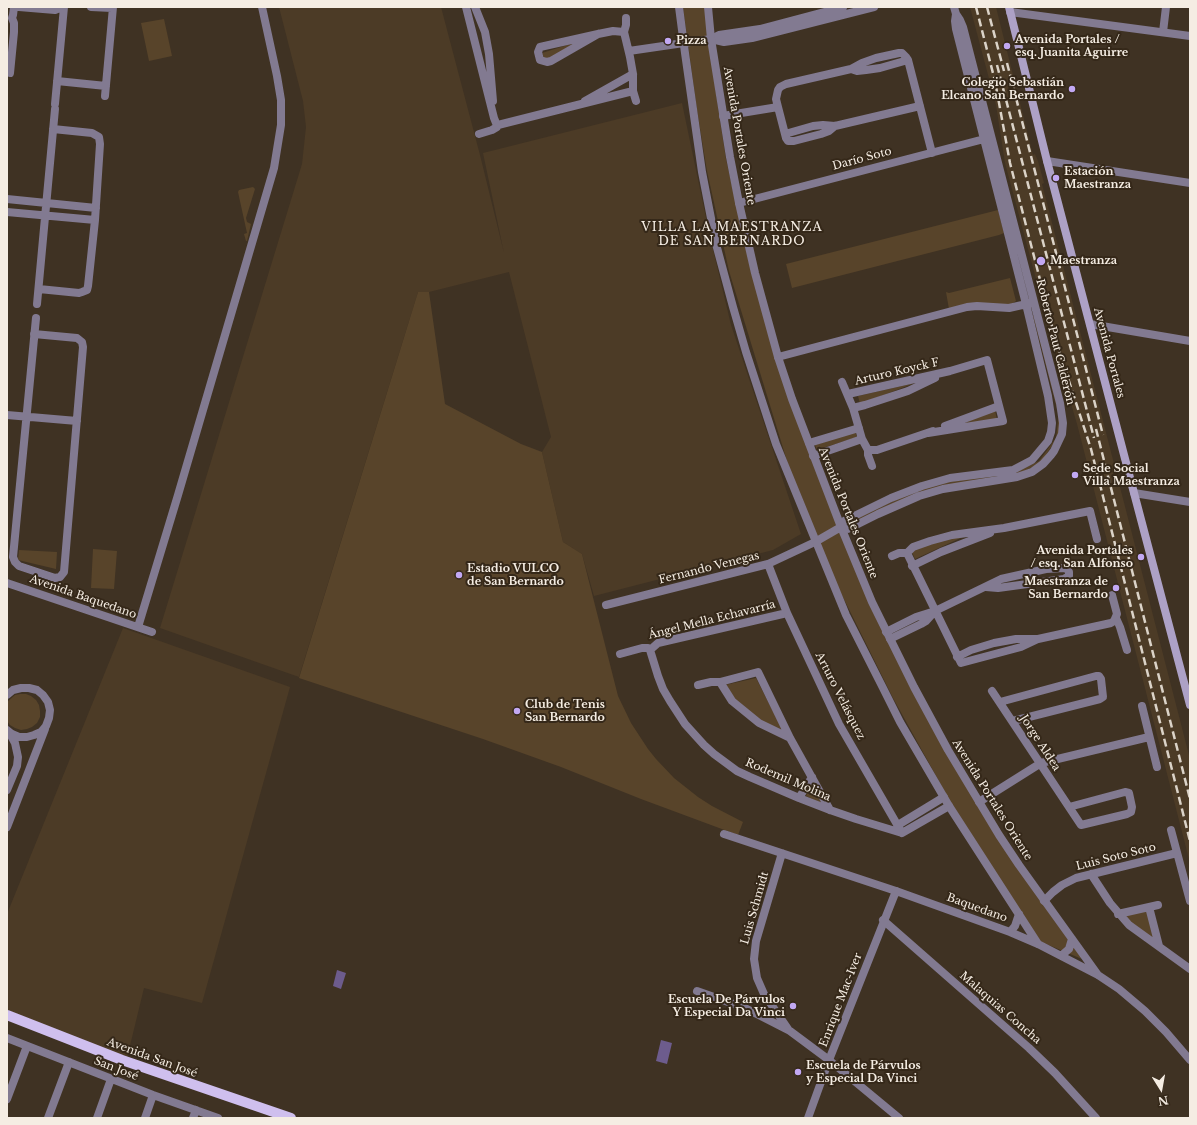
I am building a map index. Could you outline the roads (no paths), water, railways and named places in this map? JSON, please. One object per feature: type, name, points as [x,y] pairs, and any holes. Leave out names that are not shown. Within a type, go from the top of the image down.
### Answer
[{"type":"main road","name":"Avenida Portales","points":[[1009,10],[1047,161],[1190,705]]},
{"type":"main road","name":"Avenida San José","points":[[7,1015],[136,1065],[291,1118]]},
{"type":"street","points":[[10,73],[14,23],[9,19],[13,15],[14,7]]},
{"type":"street","points":[[19,7],[55,10],[63,7],[46,215],[37,304]]},
{"type":"street","points":[[91,7],[112,8],[105,96]]},
{"type":"street","points":[[138,627],[275,163],[281,125],[281,100],[262,7]]},
{"type":"street","points":[[466,7],[496,121]]},
{"type":"street","points":[[475,7],[485,32],[493,85],[497,127],[479,134]]},
{"type":"street","points":[[679,7],[702,172],[716,244],[746,352],[776,444],[846,615],[900,722],[949,806],[1038,944]]},
{"type":"street","name":"Avenida Portales Oriente","points":[[708,7],[711,40],[723,116],[739,203],[752,259],[778,357],[808,444],[841,527],[872,602],[929,716],[979,802],[1011,853],[1044,901],[1098,974]]},
{"type":"street","points":[[711,40],[719,35],[760,29],[844,7]]},
{"type":"street","points":[[629,51],[711,40],[724,42],[752,38],[874,7]]},
{"type":"street","points":[[1163,32],[1166,7]]},
{"type":"street","points":[[1009,10],[1190,36]]},
{"type":"street","name":"Roberto Paut Calderón","points":[[815,542],[841,527],[848,529],[919,496],[942,489],[1017,477],[1032,472],[1043,464],[1051,455],[1062,434],[1062,414],[1030,303],[988,138],[963,27],[955,11]]},
{"type":"street","points":[[626,18],[624,32],[629,51],[633,74],[633,91],[636,101]]},
{"type":"street","points":[[598,34],[551,61],[543,62],[540,60],[538,52],[540,47],[598,34],[613,31],[624,32]]},
{"type":"street","points":[[920,106],[835,126],[829,131],[821,134],[791,141],[788,140],[785,134],[776,95],[782,85],[851,68],[868,61],[900,53],[904,54],[908,60],[920,106],[932,153]]},
{"type":"street","points":[[573,107],[633,74]]},
{"type":"street","points":[[57,81],[106,86]]},
{"type":"street","points":[[496,121],[573,107],[633,91]]},
{"type":"street","points":[[723,116],[778,107]]},
{"type":"street","points":[[39,289],[79,292],[87,290],[95,220],[100,144],[99,137],[92,133],[53,129]]},
{"type":"street","name":"Darío Soto","points":[[739,203],[988,138]]},
{"type":"street","points":[[1047,161],[1190,183]]},
{"type":"street","points":[[7,199],[96,208]]},
{"type":"street","points":[[7,212],[95,220]]},
{"type":"street","points":[[778,357],[967,308],[977,306],[1009,308],[1030,303]]},
{"type":"street","points":[[34,334],[77,338],[82,342],[84,347],[64,572],[60,577],[55,578],[19,566],[13,557],[26,417],[34,334],[36,318]]},
{"type":"street","points":[[1090,324],[1190,341]]},
{"type":"street","name":"Arturo Koyck F","points":[[848,394],[950,371],[987,360],[999,406]]},
{"type":"street","name":"Arturo Koyck F","points":[[853,408],[908,391],[950,371]]},
{"type":"street","points":[[842,382],[848,394],[862,438],[868,450],[868,455],[872,466]]},
{"type":"street","points":[[868,450],[878,450],[999,406],[1002,421],[928,433]]},
{"type":"street","points":[[7,415],[77,421]]},
{"type":"street","points":[[808,444],[859,428]]},
{"type":"street","points":[[813,456],[862,438]]},
{"type":"street","points":[[1134,493],[1190,502]]},
{"type":"street","points":[[892,556],[899,553],[907,553],[913,547],[941,537],[1004,528],[1090,511],[1097,539]]},
{"type":"street","points":[[912,566],[941,552],[1004,528]]},
{"type":"street","name":"Fernando Venegas","points":[[606,605],[768,564],[815,542]]},
{"type":"street","points":[[907,553],[959,660],[971,650],[994,643],[1016,639],[1038,639],[1111,623],[1116,618]]},
{"type":"street","name":"Arturo Velásquez","points":[[768,564],[787,613],[840,724],[902,833]]},
{"type":"street","points":[[888,636],[921,624],[926,621],[935,611],[990,584],[1008,577],[1046,569],[1064,568],[1069,572],[1069,576],[1064,579],[998,588],[986,587]]},
{"type":"street","name":"Avenida Baquedano","points":[[7,583],[152,632]]},
{"type":"street","points":[[1112,595],[1117,611],[1116,618],[1127,650]]},
{"type":"street","name":"Ángel Mella Echavarría","points":[[620,654],[642,648],[648,648],[650,650],[658,643],[787,613]]},
{"type":"street","name":"Rodemil Molina","points":[[650,650],[658,676],[670,701],[685,724],[714,754],[750,777],[799,798],[856,819],[902,833]]},
{"type":"street","points":[[698,685],[711,682],[720,682],[758,672],[790,738],[830,810]]},
{"type":"street","points":[[1000,702],[1096,676],[1099,676],[1101,679],[1103,697],[1100,699],[1013,721]]},
{"type":"street","points":[[720,682],[732,701],[759,723],[790,738]]},
{"type":"street","points":[[7,695],[13,690],[21,688],[37,690],[48,702],[50,710],[49,718],[7,827]]},
{"type":"street","name":"Jorge Aldea","points":[[992,691],[1013,721],[1040,763],[1069,807],[1081,825],[1127,814],[1131,812],[1132,807],[1129,793],[1126,792],[1069,807]]},
{"type":"street","points":[[1142,706],[1157,767]]},
{"type":"street","points":[[7,730],[19,737],[27,737],[41,732],[46,726]]},
{"type":"street","points":[[7,730],[15,744],[18,757],[8,786]]},
{"type":"street","points":[[979,802],[1040,763],[1149,737]]},
{"type":"street","points":[[799,798],[812,777]]},
{"type":"street","points":[[898,825],[944,797]]},
{"type":"street","points":[[902,833],[949,806]]},
{"type":"street","points":[[1171,830],[1190,901]]},
{"type":"street","name":"Baquedano","points":[[724,834],[896,891],[1010,932],[1062,955],[1098,974],[1119,989],[1145,1011],[1166,1032],[1190,1060]]},
{"type":"street","name":"Luis Schmidt","points":[[782,853],[756,941],[754,959],[757,978],[764,994],[790,1031]]},
{"type":"street","name":"Luis Soto Soto","points":[[1044,901],[1062,885],[1076,878],[1177,853]]},
{"type":"street","points":[[1091,874],[1118,914],[1129,925],[1190,969]]},
{"type":"street","name":"Enrique Mac-Iver","points":[[808,1118],[883,920],[896,891]]},
{"type":"street","points":[[1118,914],[1158,905]]},
{"type":"street","points":[[1149,907],[1159,946]]},
{"type":"street","points":[[1010,932],[1016,926],[1019,914]]},
{"type":"street","name":"Malaquias Concha","points":[[883,920],[1029,1048],[1055,1073],[1096,1118]]},
{"type":"street","points":[[1062,955],[1069,949],[1072,939]]},
{"type":"street","points":[[697,991],[745,1008],[790,1031],[829,1060],[899,1118]]},
{"type":"street","name":"San José","points":[[7,1038],[154,1095],[195,1114],[218,1118]]},
{"type":"street","points":[[7,1099],[27,1046]]},
{"type":"street","points":[[48,1118],[69,1062]]},
{"type":"street","points":[[97,1118],[111,1079]]},
{"type":"street","points":[[145,1118],[154,1095]]},
{"type":"railway","points":[[976,7],[995,81],[1010,163],[1055,338],[1091,449],[1190,841]]},
{"type":"railway","points":[[987,7],[1004,71]]},
{"type":"railway","points":[[1007,63],[1103,435]]},
{"type":"railway","points":[[997,65],[1094,438]]},
{"type":"railway","points":[[1096,429],[1190,799]]},
{"type":"place","name":"Pizza","points":[[668,41]]},
{"type":"place","name":"Avenida Portales / esq. Juanita Aguirre","points":[[1007,46]]},
{"type":"place","name":"Colegio Sebastián Elcano San Bernardo","points":[[1072,89]]},
{"type":"place","name":"Estación Maestranza","points":[[1056,178]]},
{"type":"place","name":"Maestranza","points":[[1041,261]]},
{"type":"place","name":"Sede Social Villa Maestranza","points":[[1075,475]]},
{"type":"place","name":"Avenida Portales / esq. San Alfonso","points":[[1141,557]]},
{"type":"place","name":"Estadio VULCO de San Bernardo","points":[[459,575]]},
{"type":"place","name":"Maestranza de San Bernardo","points":[[1116,588]]},
{"type":"place","name":"Club de Tenis San Bernardo","points":[[517,711]]},
{"type":"place","name":"Escuela De Párvulos Y Especial Da Vinci","points":[[793,1006]]},
{"type":"place","name":"Escuela de Párvulos y Especial Da Vinci","points":[[798,1072]]},
{"type":"district","name":"VILLA LA MAESTRANZA DE SAN BERNARDO","points":[[732,235]]}]
